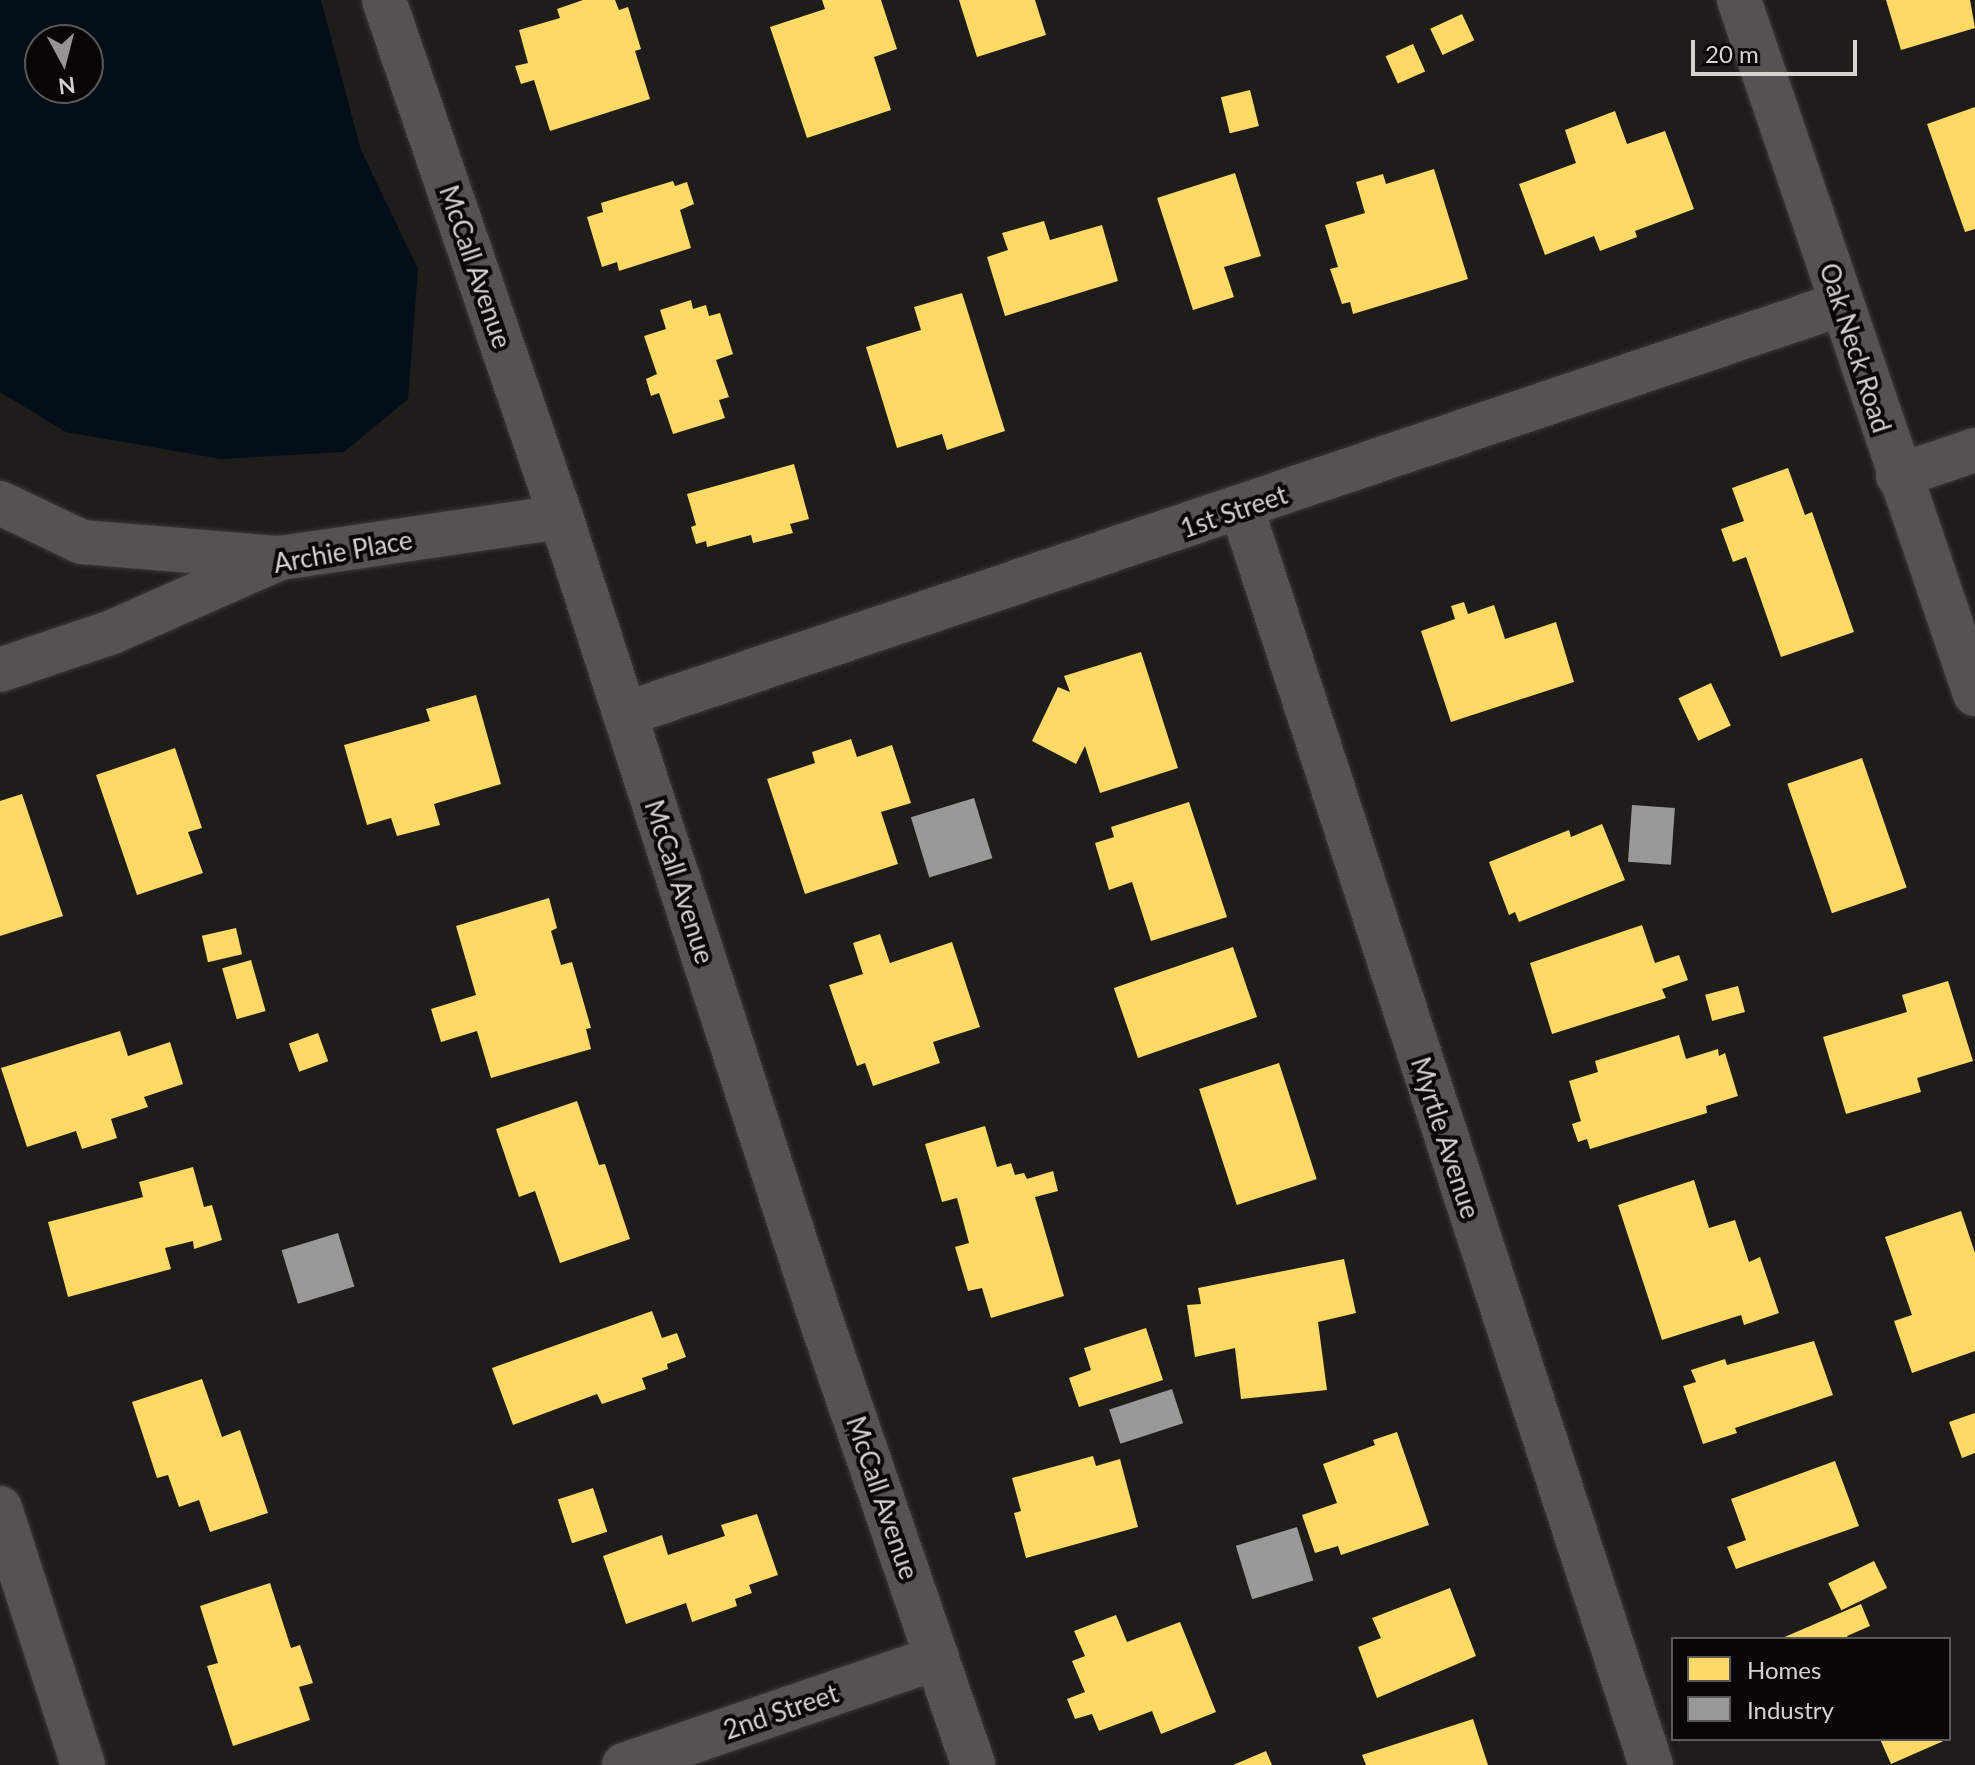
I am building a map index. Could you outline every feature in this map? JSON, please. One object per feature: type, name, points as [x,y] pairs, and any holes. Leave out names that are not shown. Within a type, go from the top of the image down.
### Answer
[{"type":"street","name":"McCall Avenue","points":[[384,0],[561,517],[815,1302],[973,1765]]},
{"type":"street","name":"Oak Neck Road","points":[[1739,0],[1898,476],[1975,694]]},
{"type":"street","name":"1st Street","points":[[625,714],[1242,509],[1841,304]]},
{"type":"street","points":[[1898,476],[1975,450]]},
{"type":"street","points":[[0,503],[82,542],[280,558]]},
{"type":"street","name":"Myrtle Avenue","points":[[1242,509],[1651,1765]]},
{"type":"street","name":"Archie Place","points":[[0,670],[112,632],[280,558],[561,517]]},
{"type":"street","points":[[0,1508],[83,1765]]},
{"type":"street","name":"2nd Street","points":[[624,1765],[937,1658]]},
{"type":"shaded area","points":[[0,0],[321,0],[361,150],[418,269],[408,399],[344,452],[221,459],[66,432],[0,392]]},
{"type":"building: Homes","points":[[583,0],[615,0],[619,10],[628,7],[641,49],[635,51],[650,99],[550,131],[534,80],[521,84],[515,66],[528,63],[519,30],[560,18],[557,9]]},
{"type":"building: Homes","points":[[822,0],[881,0],[897,49],[874,57],[891,110],[807,138],[770,27],[825,9]]},
{"type":"building: Homes","points":[[959,0],[1035,0],[1046,35],[977,57]]},
{"type":"building: Homes","points":[[1886,0],[1970,0],[1975,28],[1901,50]]},
{"type":"building: Homes","points":[[1462,14],[1474,40],[1443,55],[1430,29]]},
{"type":"building: Homes","points":[[1413,44],[1425,71],[1398,84],[1386,56]]},
{"type":"building: Homes","points":[[1250,90],[1259,126],[1230,133],[1221,97]]},
{"type":"building: Homes","points":[[1975,107],[1975,229],[1965,232],[1927,124]]},
{"type":"building: Homes","points":[[1615,111],[1627,144],[1665,131],[1694,209],[1635,231],[1637,237],[1600,251],[1594,236],[1545,255],[1519,184],[1576,163],[1565,130]]},
{"type":"building: Homes","points":[[1434,169],[1468,279],[1353,314],[1350,302],[1342,304],[1330,269],[1338,267],[1325,225],[1365,213],[1356,182],[1383,174],[1386,184]]},
{"type":"building: Homes","points":[[1235,173],[1261,256],[1224,267],[1234,297],[1193,310],[1157,198]]},
{"type":"building: Homes","points":[[673,181],[675,186],[687,182],[694,204],[680,210],[691,248],[619,271],[617,262],[602,267],[587,217],[603,212],[601,203]]},
{"type":"building: Homes","points":[[1044,221],[1050,240],[1102,225],[1118,281],[1005,316],[987,257],[1008,250],[1002,233]]},
{"type":"building: Homes","points":[[962,293],[1005,431],[947,450],[942,434],[897,448],[866,347],[921,330],[914,307]]},
{"type":"building: Homes","points":[[691,300],[693,309],[706,305],[709,316],[720,313],[733,354],[716,360],[729,397],[719,400],[725,418],[673,434],[659,393],[651,396],[646,379],[657,374],[644,336],[666,329],[660,310]]},
{"type":"building: Homes","points":[[794,464],[809,519],[790,524],[793,533],[753,543],[751,535],[707,547],[706,541],[696,544],[691,527],[696,525],[687,494]]},
{"type":"building: Homes","points":[[1788,468],[1805,515],[1812,512],[1854,632],[1781,657],[1746,557],[1733,562],[1721,529],[1744,521],[1732,488]]},
{"type":"building: Homes","points":[[1464,602],[1468,614],[1494,605],[1505,639],[1556,622],[1574,682],[1451,722],[1421,631],[1455,619],[1451,606]]},
{"type":"building: Homes","points":[[1141,652],[1178,768],[1100,793],[1085,746],[1076,764],[1032,741],[1058,687],[1070,692],[1064,676]]},
{"type":"building: Homes","points":[[1711,683],[1731,726],[1698,741],[1678,698]]},
{"type":"building: Homes","points":[[476,695],[501,784],[434,804],[440,825],[397,836],[391,818],[367,825],[344,745],[430,721],[426,709]]},
{"type":"building: Homes","points":[[851,739],[857,757],[892,745],[911,803],[881,812],[898,864],[805,894],[767,779],[815,763],[812,752]]},
{"type":"building: Homes","points":[[175,748],[202,828],[188,832],[203,873],[137,895],[96,775]]},
{"type":"building: Homes","points":[[1862,758],[1907,888],[1832,913],[1787,784]]},
{"type":"building: Homes","points":[[22,794],[63,916],[0,936],[0,801]]},
{"type":"building: Homes","points":[[1189,802],[1227,917],[1151,941],[1132,882],[1109,890],[1095,843],[1114,837],[1111,827]]},
{"type":"building: Homes","points":[[1602,824],[1625,880],[1519,922],[1515,912],[1509,915],[1489,862],[1569,830],[1571,837]]},
{"type":"building: Homes","points":[[549,898],[557,928],[551,931],[561,965],[572,962],[591,1028],[586,1029],[591,1049],[491,1078],[477,1031],[441,1042],[431,1009],[476,995],[456,926]]},
{"type":"building: Homes","points":[[1642,925],[1655,963],[1679,955],[1688,980],[1662,989],[1666,998],[1552,1034],[1530,963]]},
{"type":"building: Homes","points":[[236,928],[242,954],[208,962],[202,936]]},
{"type":"building: Homes","points":[[880,934],[890,963],[952,942],[980,1027],[933,1042],[940,1063],[873,1086],[865,1063],[857,1066],[829,985],[863,974],[853,943]]},
{"type":"building: Homes","points":[[1233,947],[1257,1017],[1138,1058],[1114,988]]},
{"type":"building: Homes","points":[[251,960],[266,1011],[237,1019],[222,968]]},
{"type":"building: Homes","points":[[1948,981],[1973,1061],[1917,1078],[1921,1092],[1846,1114],[1823,1037],[1907,1012],[1902,995]]},
{"type":"building: Homes","points":[[1738,986],[1745,1012],[1712,1021],[1705,995]]},
{"type":"building: Homes","points":[[120,1031],[128,1056],[170,1042],[183,1084],[144,1097],[148,1107],[111,1119],[117,1138],[82,1149],[76,1131],[27,1147],[1,1068]]},
{"type":"building: Homes","points":[[318,1033],[328,1061],[299,1072],[289,1044]]},
{"type":"building: Homes","points":[[1679,1035],[1686,1059],[1718,1049],[1719,1056],[1725,1053],[1738,1096],[1706,1106],[1707,1113],[1590,1149],[1587,1139],[1578,1142],[1572,1124],[1581,1121],[1569,1081],[1598,1072],[1595,1061]]},
{"type":"building: Homes","points":[[1279,1063],[1317,1179],[1237,1205],[1199,1089]]},
{"type":"building: Homes","points":[[577,1101],[599,1165],[605,1164],[630,1239],[560,1263],[535,1191],[519,1197],[496,1129]]},
{"type":"building: Homes","points":[[985,1126],[997,1167],[1011,1163],[1015,1175],[1024,1173],[1027,1179],[1053,1171],[1058,1191],[1035,1197],[1064,1296],[991,1318],[982,1288],[968,1291],[955,1247],[969,1243],[957,1198],[942,1202],[925,1144]]},
{"type":"building: Homes","points":[[193,1167],[204,1207],[212,1205],[222,1240],[194,1249],[193,1241],[165,1248],[171,1269],[68,1297],[48,1222],[143,1197],[139,1182]]},
{"type":"building: Homes","points":[[1694,1180],[1709,1228],[1735,1220],[1749,1262],[1760,1257],[1779,1313],[1744,1325],[1741,1315],[1662,1340],[1618,1205]]},
{"type":"building: Homes","points":[[1961,1211],[1975,1253],[1975,1351],[1912,1373],[1894,1321],[1912,1315],[1885,1237]]},
{"type":"building: Homes","points":[[1344,1259],[1356,1313],[1318,1322],[1327,1390],[1241,1399],[1235,1348],[1195,1357],[1187,1305],[1201,1304],[1198,1288]]},
{"type":"building: Homes","points":[[652,1311],[662,1338],[677,1333],[686,1357],[667,1364],[668,1369],[642,1378],[646,1389],[602,1404],[597,1394],[513,1425],[492,1368]]},
{"type":"building: Homes","points":[[1146,1328],[1163,1380],[1079,1407],[1069,1378],[1091,1370],[1084,1348]]},
{"type":"building: Homes","points":[[1814,1341],[1833,1395],[1735,1428],[1737,1433],[1703,1444],[1683,1386],[1696,1382],[1691,1370],[1725,1359],[1727,1365]]},
{"type":"building: Homes","points":[[202,1379],[222,1437],[240,1430],[268,1513],[210,1532],[199,1500],[179,1507],[168,1475],[157,1478],[132,1402]]},
{"type":"building: Homes","points":[[1975,1413],[1975,1453],[1962,1458],[1949,1422]]},
{"type":"building: Homes","points":[[1397,1432],[1429,1525],[1341,1555],[1338,1546],[1315,1553],[1302,1515],[1337,1503],[1323,1464],[1375,1445],[1373,1440]]},
{"type":"building: Homes","points":[[1093,1456],[1096,1466],[1120,1459],[1138,1527],[1026,1558],[1014,1513],[1021,1511],[1012,1478]]},
{"type":"building: Homes","points":[[1835,1461],[1859,1526],[1736,1569],[1727,1547],[1746,1540],[1731,1499]]},
{"type":"building: Homes","points":[[593,1488],[607,1532],[572,1543],[558,1499]]},
{"type":"building: Homes","points":[[757,1514],[778,1575],[749,1585],[752,1593],[735,1599],[737,1606],[692,1622],[686,1603],[626,1624],[603,1556],[662,1535],[668,1555],[725,1536],[721,1525]]},
{"type":"building: Homes","points":[[1874,1561],[1887,1588],[1841,1610],[1828,1583]]},
{"type":"building: Homes","points":[[270,1583],[291,1648],[300,1645],[313,1683],[299,1687],[310,1720],[233,1746],[207,1666],[218,1663],[200,1606]]},
{"type":"building: Homes","points":[[1450,1588],[1476,1656],[1377,1698],[1358,1647],[1381,1638],[1372,1618]]},
{"type":"building: Homes","points":[[1861,1604],[1870,1626],[1848,1637],[1785,1637]]},
{"type":"building: Homes","points":[[1116,1615],[1127,1642],[1180,1622],[1216,1712],[1161,1734],[1152,1711],[1099,1731],[1092,1714],[1075,1719],[1067,1699],[1085,1692],[1072,1661],[1085,1656],[1074,1631]]},
{"type":"building: Homes","points":[[1473,1719],[1488,1765],[1366,1765],[1362,1755]]},
{"type":"building: Homes","points":[[1881,1741],[1943,1741],[1891,1764]]},
{"type":"building: Homes","points":[[1266,1751],[1272,1765],[1233,1765]]},
{"type":"building: Industry","points":[[974,798],[992,858],[929,878],[911,817]]},
{"type":"building: Industry","points":[[1632,805],[1675,808],[1671,865],[1628,862]]},
{"type":"building: Industry","points":[[338,1233],[354,1287],[298,1304],[282,1250]]},
{"type":"building: Industry","points":[[1172,1389],[1183,1423],[1120,1444],[1109,1409]]},
{"type":"building: Industry","points":[[1297,1527],[1313,1581],[1252,1599],[1236,1546]]}]
